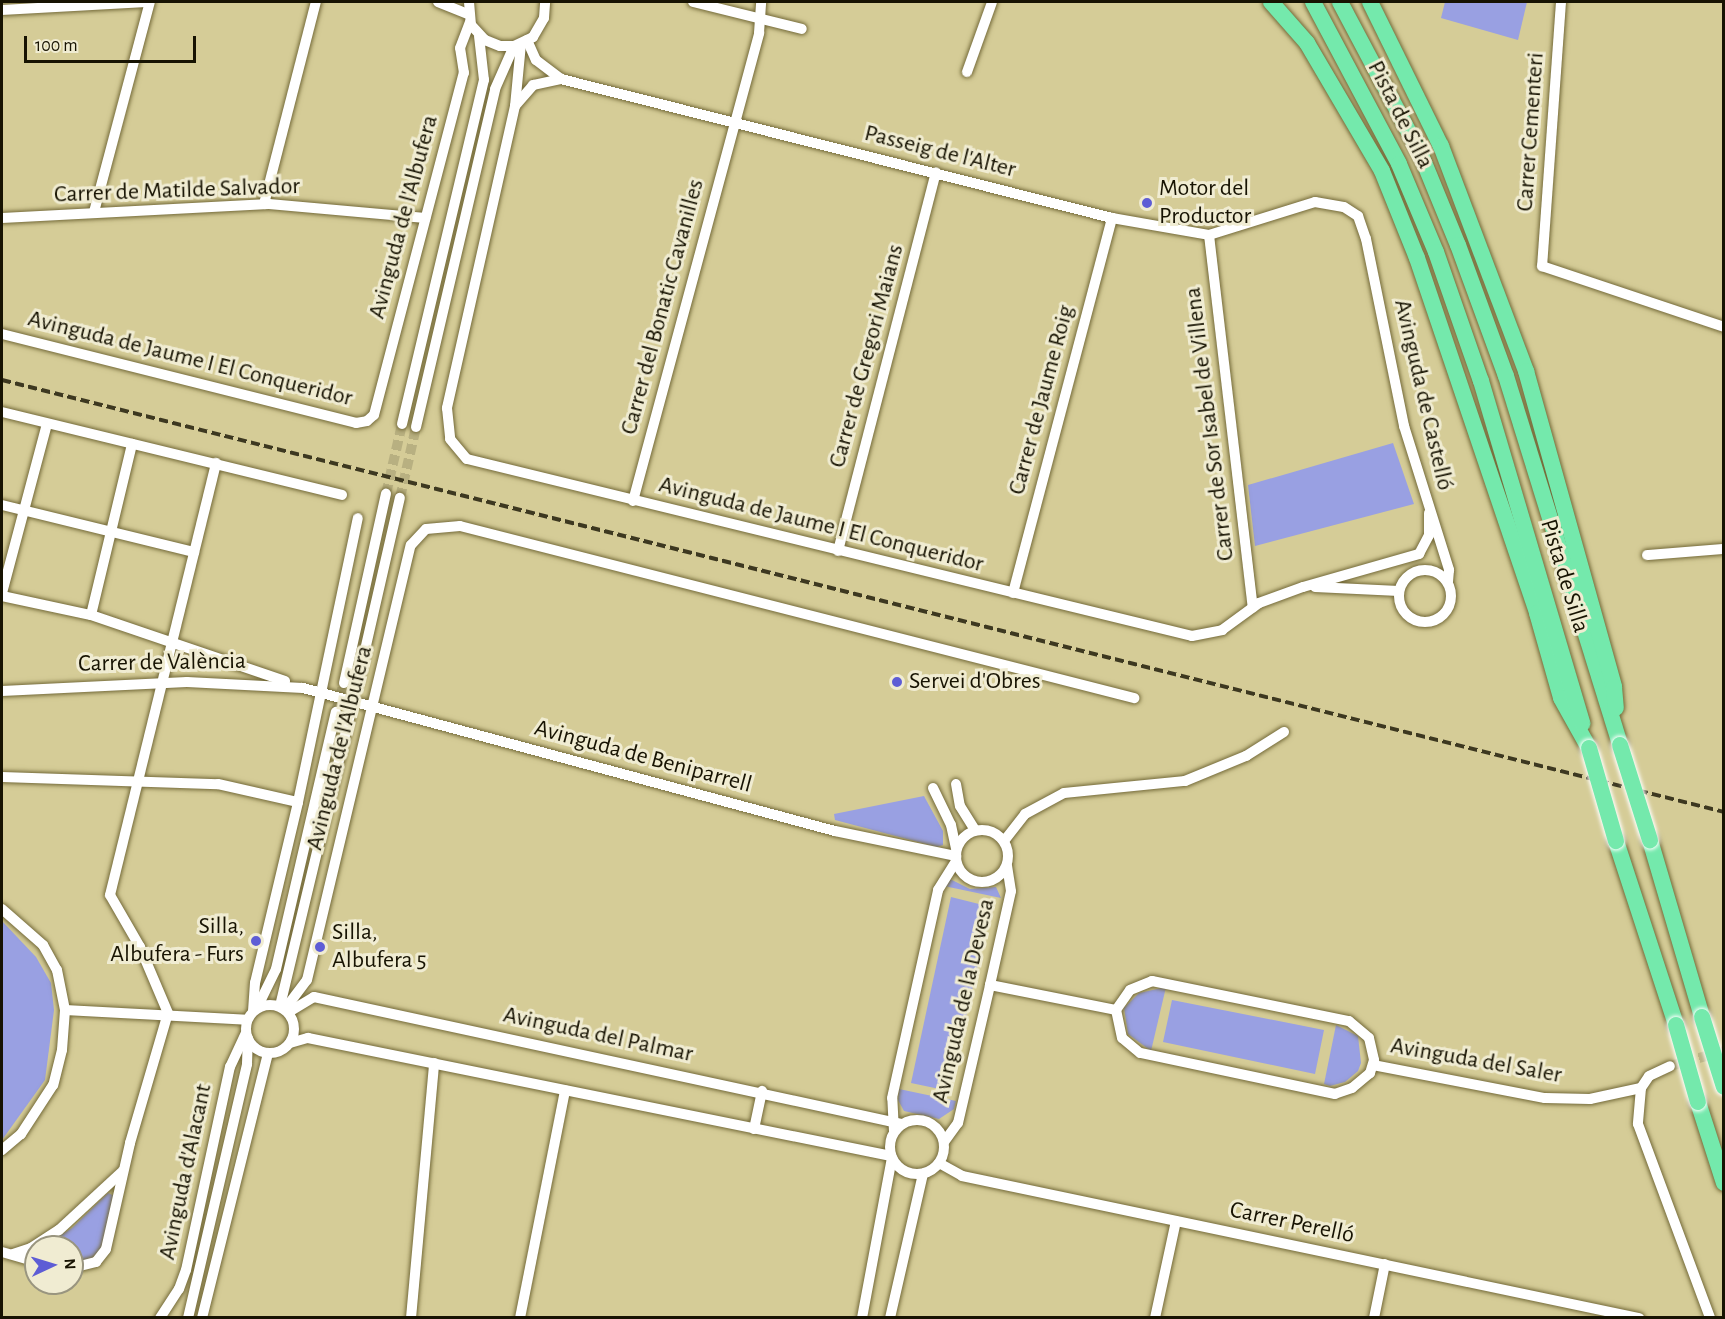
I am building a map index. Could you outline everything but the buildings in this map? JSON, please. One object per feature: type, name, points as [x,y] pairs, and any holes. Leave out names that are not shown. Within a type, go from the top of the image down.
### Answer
[{"type":"highway","points":[[1271,2],[1308,43],[1382,171],[1417,258],[1537,613],[1561,698],[1589,748]]},
{"type":"highway","name":"Pista de Silla","points":[[1313,2],[1399,164],[1436,252],[1481,381],[1616,841],[1676,1025],[1724,1183]]},
{"type":"highway","name":"Pista de Silla","points":[[1340,2],[1421,155],[1458,244],[1506,376],[1724,1087]]},
{"type":"highway","points":[[1370,2],[1441,146],[1526,371],[1614,687],[1620,745]]},
{"type":"street","points":[[2,10],[148,2],[94,212]]},
{"type":"street","points":[[264,204],[316,2]]},
{"type":"street","points":[[438,2],[469,18],[479,36],[500,46],[521,43]]},
{"type":"street","name":"Avinguda de l'Albufera","points":[[368,421],[374,415],[464,73],[460,48],[469,18],[469,2]]},
{"type":"street","points":[[693,2],[802,28]]},
{"type":"street","name":"Carrer del Bonatic Cavanilles","points":[[633,501],[733,123],[760,17],[761,2]]},
{"type":"street","points":[[968,72],[992,2]]},
{"type":"street","name":"Carrer Cementeri","points":[[1561,2],[1542,266],[1724,327]]},
{"type":"street","points":[[416,427],[495,89],[521,43],[537,32],[546,3]]},
{"type":"street","name":"Avinguda de l'Albufera","points":[[402,424],[483,80],[479,36]]},
{"type":"street","points":[[515,106],[521,43]]},
{"type":"street","name":"Passeig de l'Alter","points":[[521,43],[536,60],[561,79],[1112,218],[1209,235],[1315,202],[1336,204],[1358,216]]},
{"type":"street","points":[[515,106],[532,85],[561,79]]},
{"type":"street","name":"Avinguda de Jaume I El Conqueridor","points":[[515,106],[447,408],[450,439],[467,459],[1192,636],[1222,630],[1253,607]]},
{"type":"street","name":"Carrer de Gregori Maians","points":[[838,550],[936,172]]},
{"type":"street","name":"Carrer de Matilde Salvador","points":[[2,218],[264,204],[425,218]]},
{"type":"street","name":"Avinguda de Castelló","points":[[1358,216],[1404,426],[1429,513],[1449,570],[1448,582]]},
{"type":"street","name":"Carrer de Jaume Roig","points":[[1013,593],[1112,218]]},
{"type":"street","name":"Carrer de Sor Isabel de Villena","points":[[1209,235],[1253,607]]},
{"type":"street","name":"Avinguda de Jaume I El Conqueridor","points":[[2,334],[356,423],[368,421]]},
{"type":"street","points":[[2,412],[342,495]]},
{"type":"street","points":[[46,424],[2,595],[92,615],[174,641],[303,688]]},
{"type":"street","points":[[92,615],[132,444]]},
{"type":"street","points":[[84,1265],[96,1262],[106,1249],[123,1171],[168,1013],[140,947],[110,895],[216,463]]},
{"type":"street","name":"Avinguda de l'Albufera","points":[[344,683],[386,494]]},
{"type":"street","name":"Avinguda de l'Albufera","points":[[357,686],[400,498]]},
{"type":"street","points":[[2,505],[194,552]]},
{"type":"street","points":[[1253,607],[1303,587],[1392,565],[1419,554],[1429,535],[1429,513]]},
{"type":"street","name":"Avinguda de l'Albufera","points":[[253,1013],[255,983],[298,802],[358,518]]},
{"type":"street","name":"Avinguda de l'Albufera","points":[[285,1009],[307,980],[411,545],[426,529],[460,526],[1134,698]]},
{"type":"street","points":[[1647,555],[1724,549]]},
{"type":"street","points":[[1392,565],[1408,575],[1430,570],[1448,582],[1449,608],[1428,622],[1405,613],[1399,591],[1408,575]]},
{"type":"street","points":[[1303,587],[1399,591]]},
{"type":"street","name":"Carrer de València","points":[[2,691],[164,682],[303,688],[321,694]]},
{"type":"street","name":"Avinguda de Beniparrell","points":[[321,694],[924,852],[956,855]]},
{"type":"street","name":"Avinguda de l'Albufera","points":[[253,1013],[274,977],[336,712]]},
{"type":"street","name":"Avinguda de l'Albufera","points":[[285,1009],[350,715]]},
{"type":"street","points":[[933,788],[951,825],[956,855],[966,877],[980,883],[994,880],[1007,865],[1004,841],[1025,814],[1064,794],[1185,781],[1246,756],[1284,732]]},
{"type":"street","points":[[2,777],[218,784],[298,802]]},
{"type":"street","points":[[956,784],[960,806],[975,830]]},
{"type":"street","points":[[956,855],[966,834],[975,830],[991,831],[1004,841]]},
{"type":"street","name":"Avinguda de la Devesa","points":[[897,1125],[892,1098],[938,890],[956,855]]},
{"type":"street","name":"Avinguda de la Devesa","points":[[944,1142],[958,1123],[990,985],[1011,891],[1007,865]]},
{"type":"street","points":[[2,909],[43,945],[57,970],[65,1010],[62,1050],[53,1085],[21,1134],[2,1150]]},
{"type":"street","name":"Avinguda del Saler","points":[[1140,983],[1170,983],[1349,1021],[1369,1038],[1373,1065],[1363,1081],[1335,1094],[1155,1057],[1132,1049],[1122,1038],[1116,1010],[1119,1001],[1140,983]]},
{"type":"street","points":[[990,985],[1116,1010]]},
{"type":"street","name":"Avinguda del Palmar","points":[[285,1009],[314,997],[762,1091],[897,1125]]},
{"type":"street","points":[[65,1010],[253,1013],[285,1009],[295,1028],[290,1043]]},
{"type":"street","points":[[188,1317],[247,1064],[247,1035],[253,1013]]},
{"type":"street","points":[[247,1035],[255,1048],[268,1053],[281,1051],[290,1043],[308,1038],[891,1157],[903,1171],[923,1174],[939,1164],[944,1142],[940,1133],[926,1121],[897,1125],[891,1157],[862,1317]]},
{"type":"street","name":"Avinguda d'Alacant","points":[[160,1317],[179,1289],[186,1270],[230,1067],[247,1035]]},
{"type":"street","points":[[202,1317],[268,1053]]},
{"type":"street","points":[[411,1317],[434,1063]]},
{"type":"street","name":"Avinguda del Saler","points":[[1373,1065],[1545,1098],[1590,1099],[1641,1088],[1649,1076],[1670,1066]]},
{"type":"street","points":[[1641,1088],[1638,1124],[1710,1317]]},
{"type":"street","points":[[520,1317],[565,1090]]},
{"type":"street","points":[[754,1128],[762,1091]]},
{"type":"street","name":"Carrer Perelló","points":[[939,1164],[962,1176],[1385,1264],[1589,1312],[1639,1317]]},
{"type":"street","points":[[7,1253],[31,1248],[59,1230],[123,1171]]},
{"type":"street","points":[[890,1317],[923,1174]]},
{"type":"street","points":[[1155,1317],[1176,1221]]},
{"type":"street","points":[[7,1253],[24,1258]]},
{"type":"street","points":[[1374,1317],[1385,1264]]},
{"type":"shaded area","points":[[1445,2],[1527,2],[1518,40],[1441,18]]},
{"type":"shaded area","points":[[1393,443],[1414,504],[1255,546],[1248,485]]},
{"type":"shaded area","points":[[924,796],[943,831],[943,845],[937,847],[835,820],[834,814]]},
{"type":"shaded area","points":[[948,878],[970,889],[996,887],[1001,898],[944,886]]},
{"type":"shaded area","points":[[951,897],[991,907],[949,1091],[911,1083]]},
{"type":"shaded area","points":[[2,921],[36,957],[51,983],[54,1010],[45,1080],[2,1140]]},
{"type":"shaded area","points":[[1166,987],[1151,1051],[1128,1034],[1124,1008],[1139,993]]},
{"type":"shaded area","points":[[1172,1000],[1324,1030],[1315,1074],[1163,1042]]},
{"type":"shaded area","points":[[1336,1025],[1358,1036],[1361,1063],[1358,1071],[1345,1082],[1330,1086],[1324,1084]]},
{"type":"shaded area","points":[[899,1089],[956,1101],[954,1109],[939,1119],[904,1111],[898,1100]]},
{"type":"shaded area","points":[[108,1193],[115,1196],[104,1246],[90,1260],[84,1261],[84,1235],[61,1235],[72,1228]]},
{"type":"tunnel","points":[[386,494],[402,424]]},
{"type":"tunnel","points":[[400,498],[416,427]]},
{"type":"tunnel","points":[[336,712],[344,683]]},
{"type":"tunnel","points":[[350,715],[357,685]]},
{"type":"tunnel","points":[[1670,1066],[1724,1051]]},
{"type":"railway","points":[[2,380],[1724,812]]},
{"type":"place","name":"Motor del Productor","points":[[1147,203]]},
{"type":"place","name":"Servei d'Obres","points":[[897,682]]},
{"type":"place","name":"Silla, Albufera - Furs","points":[[256,941]]},
{"type":"place","name":"Silla, Albufera 5","points":[[320,947]]}]
